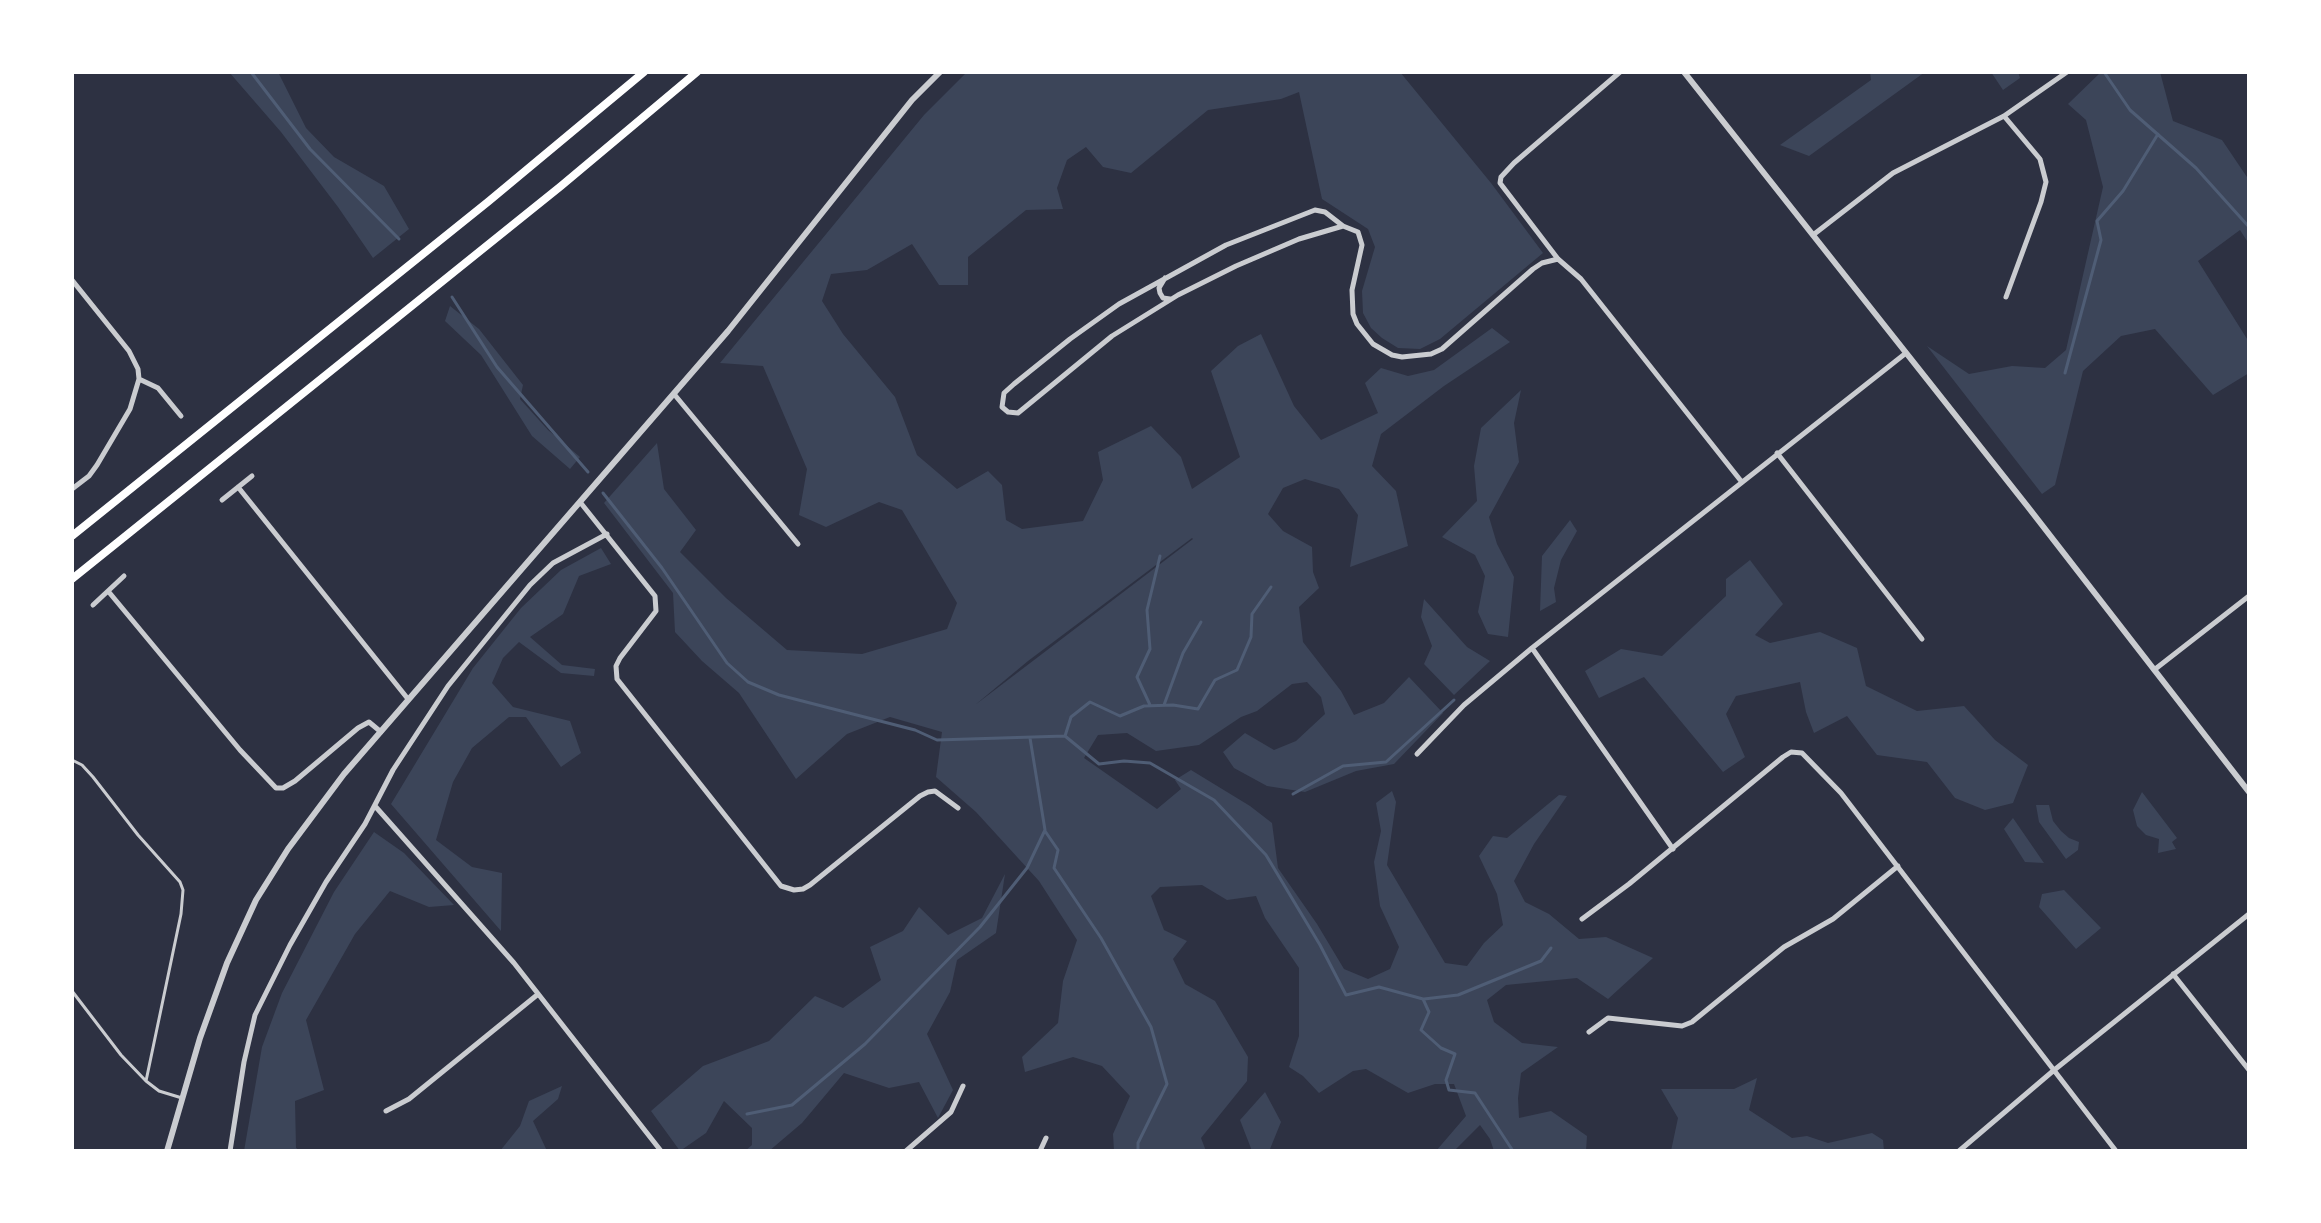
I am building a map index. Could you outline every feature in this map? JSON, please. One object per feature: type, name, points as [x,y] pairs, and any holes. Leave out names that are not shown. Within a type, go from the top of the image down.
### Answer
[{"type":"highway","points":[[72,536],[489,201],[644,72]]},
{"type":"highway","points":[[72,579],[537,205],[697,72]]},
{"type":"street","points":[[167,1151],[227,963],[256,900],[288,849],[329,793],[770,281],[912,100],[940,72]]},
{"type":"street","points":[[1620,72],[1514,163],[1501,177],[1500,183],[1558,259],[1571,267],[1581,279],[1741,481]]},
{"type":"street","points":[[1684,72],[2249,792]]},
{"type":"street","points":[[1813,235],[1893,173],[2004,116],[2067,72]]},
{"type":"street","points":[[2004,116],[2040,159],[2046,182],[2006,297]]},
{"type":"street","points":[[1343,226],[1299,239],[1236,266],[1171,300],[1112,336],[1018,413],[1011,413],[1002,407],[1004,393],[1119,304],[1226,245],[1308,211],[1325,212],[1343,226],[1358,232],[1362,245],[1352,290],[1353,314],[1373,344],[1402,357],[1431,354],[1442,349],[1533,269],[1558,259]]},
{"type":"street","points":[[1169,274],[1159,288],[1163,298],[1171,300]]},
{"type":"street","points":[[72,280],[129,351],[138,369],[139,379],[130,409],[97,465],[72,489]]},
{"type":"street","points":[[1417,754],[1464,705],[1532,648],[1906,353]]},
{"type":"street","points":[[139,379],[158,388],[181,416]]},
{"type":"street","points":[[674,394],[798,544]]},
{"type":"street","points":[[1777,453],[1922,639]]},
{"type":"street","points":[[222,500],[252,476]]},
{"type":"street","points":[[238,487],[408,699]]},
{"type":"street","points":[[580,502],[655,596],[656,611],[620,658],[616,666],[617,679],[781,886],[794,890],[810,885],[920,796],[935,791],[958,808]]},
{"type":"street","points":[[230,1151],[255,1015],[290,945],[375,806],[393,770],[448,686],[530,585],[553,563],[607,534]]},
{"type":"street","points":[[93,605],[124,576]]},
{"type":"street","points":[[108,591],[264,778],[276,788],[283,788],[369,722],[381,732]]},
{"type":"street","points":[[2154,670],[2249,596]]},
{"type":"street","points":[[1532,648],[1673,849]]},
{"type":"street","points":[[1582,919],[1673,849],[1783,757],[1791,752],[1802,753],[1841,793],[2116,1151]]},
{"type":"street","points":[[375,806],[481,924],[661,1151]]},
{"type":"street","points":[[1589,1032],[1608,1018],[1682,1026],[1692,1022],[1784,947],[1833,919],[1898,866]]},
{"type":"street","points":[[1959,1151],[2053,1071],[2249,914]]},
{"type":"street","points":[[2173,974],[2249,1070]]},
{"type":"street","points":[[386,1111],[409,1099],[537,995]]},
{"type":"street","points":[[906,1151],[951,1112],[963,1086]]},
{"type":"street","points":[[1040,1151],[1046,1138]]},
{"type":"lane","points":[[72,760],[82,765],[93,777],[180,882],[183,890],[184,900],[146,1081]]},
{"type":"lane","points":[[72,991],[121,1055],[146,1081],[159,1091],[182,1098]]},
{"type":"shaded area","points":[[229,72],[278,72],[306,128],[334,157],[384,186],[409,229],[373,258],[281,132]]},
{"type":"shaded area","points":[[967,72],[1400,72],[1491,183],[1543,253],[1440,339],[1420,349],[1398,348],[1382,338],[1371,328],[1363,313],[1362,291],[1375,247],[1368,229],[1322,199],[1299,92],[1281,99],[1208,110],[1131,173],[1103,167],[1086,147],[1067,160],[1057,188],[1063,209],[1026,210],[968,257],[968,285],[939,285],[912,244],[867,270],[831,274],[822,301],[843,334],[895,397],[917,455],[957,489],[988,471],[1002,485],[1006,520],[1022,529],[1083,521],[1103,480],[1098,452],[1151,426],[1181,457],[1192,489],[1240,457],[1211,371],[1238,346],[1261,334],[1294,406],[1321,440],[1378,413],[1365,383],[1381,368],[1408,376],[1434,370],[1492,328],[1510,342],[1444,386],[1381,434],[1372,466],[1396,491],[1408,546],[1350,567],[1358,515],[1339,489],[1305,479],[1283,488],[1268,514],[1283,531],[1312,547],[1313,572],[1319,588],[1299,607],[1303,642],[1341,691],[1354,715],[1384,703],[1409,677],[1443,713],[1394,764],[1356,771],[1305,792],[1267,786],[1234,768],[1223,752],[1245,733],[1274,750],[1296,741],[1325,714],[1321,697],[1307,682],[1292,684],[1257,711],[1241,717],[1199,745],[1156,751],[1127,733],[1098,735],[1084,758],[1157,809],[1181,789],[1175,780],[1191,770],[1272,823],[1278,868],[1344,969],[1368,979],[1390,969],[1399,947],[1380,906],[1374,862],[1381,831],[1376,803],[1392,791],[1396,802],[1387,865],[1445,963],[1467,966],[1484,943],[1503,925],[1497,894],[1479,856],[1493,836],[1507,838],[1559,795],[1567,796],[1534,844],[1514,881],[1525,902],[1549,914],[1579,939],[1606,937],[1653,958],[1608,999],[1577,978],[1506,985],[1487,1000],[1494,1022],[1522,1043],[1558,1047],[1521,1073],[1519,1118],[1551,1111],[1587,1136],[1586,1151],[1494,1151],[1480,1125],[1454,1151],[1436,1151],[1466,1116],[1454,1084],[1435,1084],[1408,1093],[1366,1069],[1353,1071],[1319,1093],[1289,1067],[1299,1036],[1299,968],[1265,918],[1256,896],[1227,900],[1202,885],[1160,887],[1151,896],[1164,930],[1187,941],[1173,959],[1185,984],[1215,1001],[1248,1057],[1247,1081],[1201,1138],[1206,1151],[1114,1151],[1113,1134],[1130,1096],[1102,1066],[1073,1057],[1025,1072],[1022,1057],[1058,1023],[1063,981],[1077,940],[1039,881],[976,812],[936,777],[942,732],[890,717],[847,734],[796,779],[739,693],[675,632],[673,593],[604,503],[657,443],[664,489],[696,530],[680,552],[726,598],[787,650],[862,654],[947,629],[957,603],[902,510],[879,502],[826,527],[799,515],[807,469],[763,366],[720,363],[924,115]],"holes":[[[1193,539],[975,705],[1028,661]]]},
{"type":"shaded area","points":[[1870,72],[1925,72],[1809,156],[1780,145],[1871,80]]},
{"type":"shaded area","points":[[1991,72],[2018,72],[2020,78],[2003,90]]},
{"type":"shaded area","points":[[2101,72],[2160,72],[2173,121],[2222,140],[2249,180],[2249,244],[2240,230],[2198,261],[2249,342],[2249,373],[2213,395],[2155,329],[2121,336],[2083,371],[2055,485],[2042,494],[1927,346],[1969,374],[2012,366],[2045,368],[2066,350],[2103,187],[2086,120],[2068,104]]},
{"type":"shaded area","points":[[450,306],[479,329],[523,385],[520,399],[548,430],[580,457],[570,469],[532,436],[481,355],[445,321]]},
{"type":"shaded area","points":[[1521,390],[1514,423],[1519,462],[1489,517],[1497,544],[1514,577],[1508,637],[1488,634],[1478,612],[1485,576],[1475,555],[1442,537],[1477,501],[1474,466],[1481,428]]},
{"type":"shaded area","points":[[1570,520],[1577,531],[1561,560],[1554,588],[1556,602],[1540,611],[1542,556]]},
{"type":"shaded area","points":[[601,548],[611,564],[579,576],[563,614],[530,637],[562,665],[595,669],[594,676],[561,673],[519,642],[503,658],[492,683],[513,707],[570,721],[581,753],[561,767],[526,717],[509,717],[472,748],[453,782],[436,840],[472,867],[502,873],[501,931],[391,804],[473,668],[521,608],[561,570]]},
{"type":"shaded area","points":[[1750,560],[1783,604],[1755,635],[1770,643],[1820,632],[1857,648],[1866,686],[1917,711],[1964,706],[1995,740],[2028,765],[2013,803],[1985,810],[1955,798],[1927,762],[1877,755],[1847,716],[1814,733],[1800,682],[1736,696],[1726,714],[1745,757],[1723,772],[1644,677],[1599,698],[1585,671],[1621,649],[1662,656],[1726,596],[1726,579]]},
{"type":"shaded area","points":[[1424,599],[1467,647],[1490,661],[1454,695],[1424,664],[1432,646],[1421,617]]},
{"type":"shaded area","points":[[2142,792],[2177,838],[2172,842],[2176,849],[2158,853],[2159,839],[2146,835],[2137,826],[2133,810]]},
{"type":"shaded area","points":[[2036,805],[2049,805],[2053,821],[2061,831],[2079,842],[2078,850],[2066,859],[2039,822]]},
{"type":"shaded area","points":[[2013,818],[2044,863],[2025,862],[2004,829]]},
{"type":"shaded area","points":[[374,832],[404,853],[454,905],[429,907],[390,891],[355,934],[306,1020],[324,1090],[295,1101],[296,1148],[300,1151],[244,1151],[262,1047],[282,993],[334,892]]},
{"type":"shaded area","points":[[1005,874],[996,933],[957,960],[950,992],[927,1034],[953,1090],[938,1118],[919,1082],[889,1088],[844,1073],[802,1123],[769,1151],[745,1151],[752,1145],[752,1128],[724,1101],[706,1133],[680,1151],[651,1111],[703,1066],[769,1041],[815,996],[843,1008],[881,980],[870,947],[903,931],[919,907],[948,935],[982,918]]},
{"type":"shaded area","points":[[2064,890],[2101,928],[2076,949],[2039,907],[2042,894]]},
{"type":"shaded area","points":[[1757,1078],[1749,1110],[1792,1138],[1807,1136],[1828,1143],[1872,1133],[1883,1140],[1884,1151],[1671,1151],[1678,1118],[1661,1089],[1734,1089]]},
{"type":"shaded area","points":[[562,1086],[558,1099],[533,1121],[547,1151],[500,1151],[520,1126],[529,1101]]},
{"type":"shaded area","points":[[1265,1092],[1281,1122],[1270,1149],[1252,1151],[1240,1120]]},
{"type":"waterway","points":[[251,72],[310,149],[399,239]]},
{"type":"waterway","points":[[2104,72],[2130,110],[2196,168],[2249,227]]},
{"type":"waterway","points":[[2065,373],[2101,240],[2097,221],[2123,191],[2158,134]]},
{"type":"waterway","points":[[452,297],[497,367],[588,472]]},
{"type":"waterway","points":[[603,493],[662,568],[727,663],[748,682],[779,695],[915,730],[937,740],[1065,736],[1099,764],[1124,761],[1150,763],[1214,800],[1266,855],[1346,995],[1379,987],[1423,999],[1429,1012],[1421,1030],[1441,1048],[1455,1054],[1446,1080],[1449,1090],[1475,1093],[1513,1151]]},
{"type":"waterway","points":[[1150,705],[1137,677],[1150,649],[1147,610],[1160,556]]},
{"type":"waterway","points":[[1065,736],[1071,717],[1090,702],[1120,716],[1144,706],[1173,705],[1198,709],[1215,680],[1237,670],[1251,637],[1252,614],[1271,587]]},
{"type":"waterway","points":[[1164,705],[1183,653],[1201,622]]},
{"type":"waterway","points":[[1293,794],[1343,766],[1386,762],[1454,700]]},
{"type":"waterway","points":[[747,1114],[792,1105],[865,1044],[980,927],[1027,868],[1045,830],[1030,738]]},
{"type":"waterway","points":[[1045,831],[1058,850],[1054,868],[1101,938],[1151,1027],[1167,1084],[1138,1143],[1138,1151]]},
{"type":"waterway","points":[[1424,999],[1458,995],[1541,961],[1551,948]]}]
